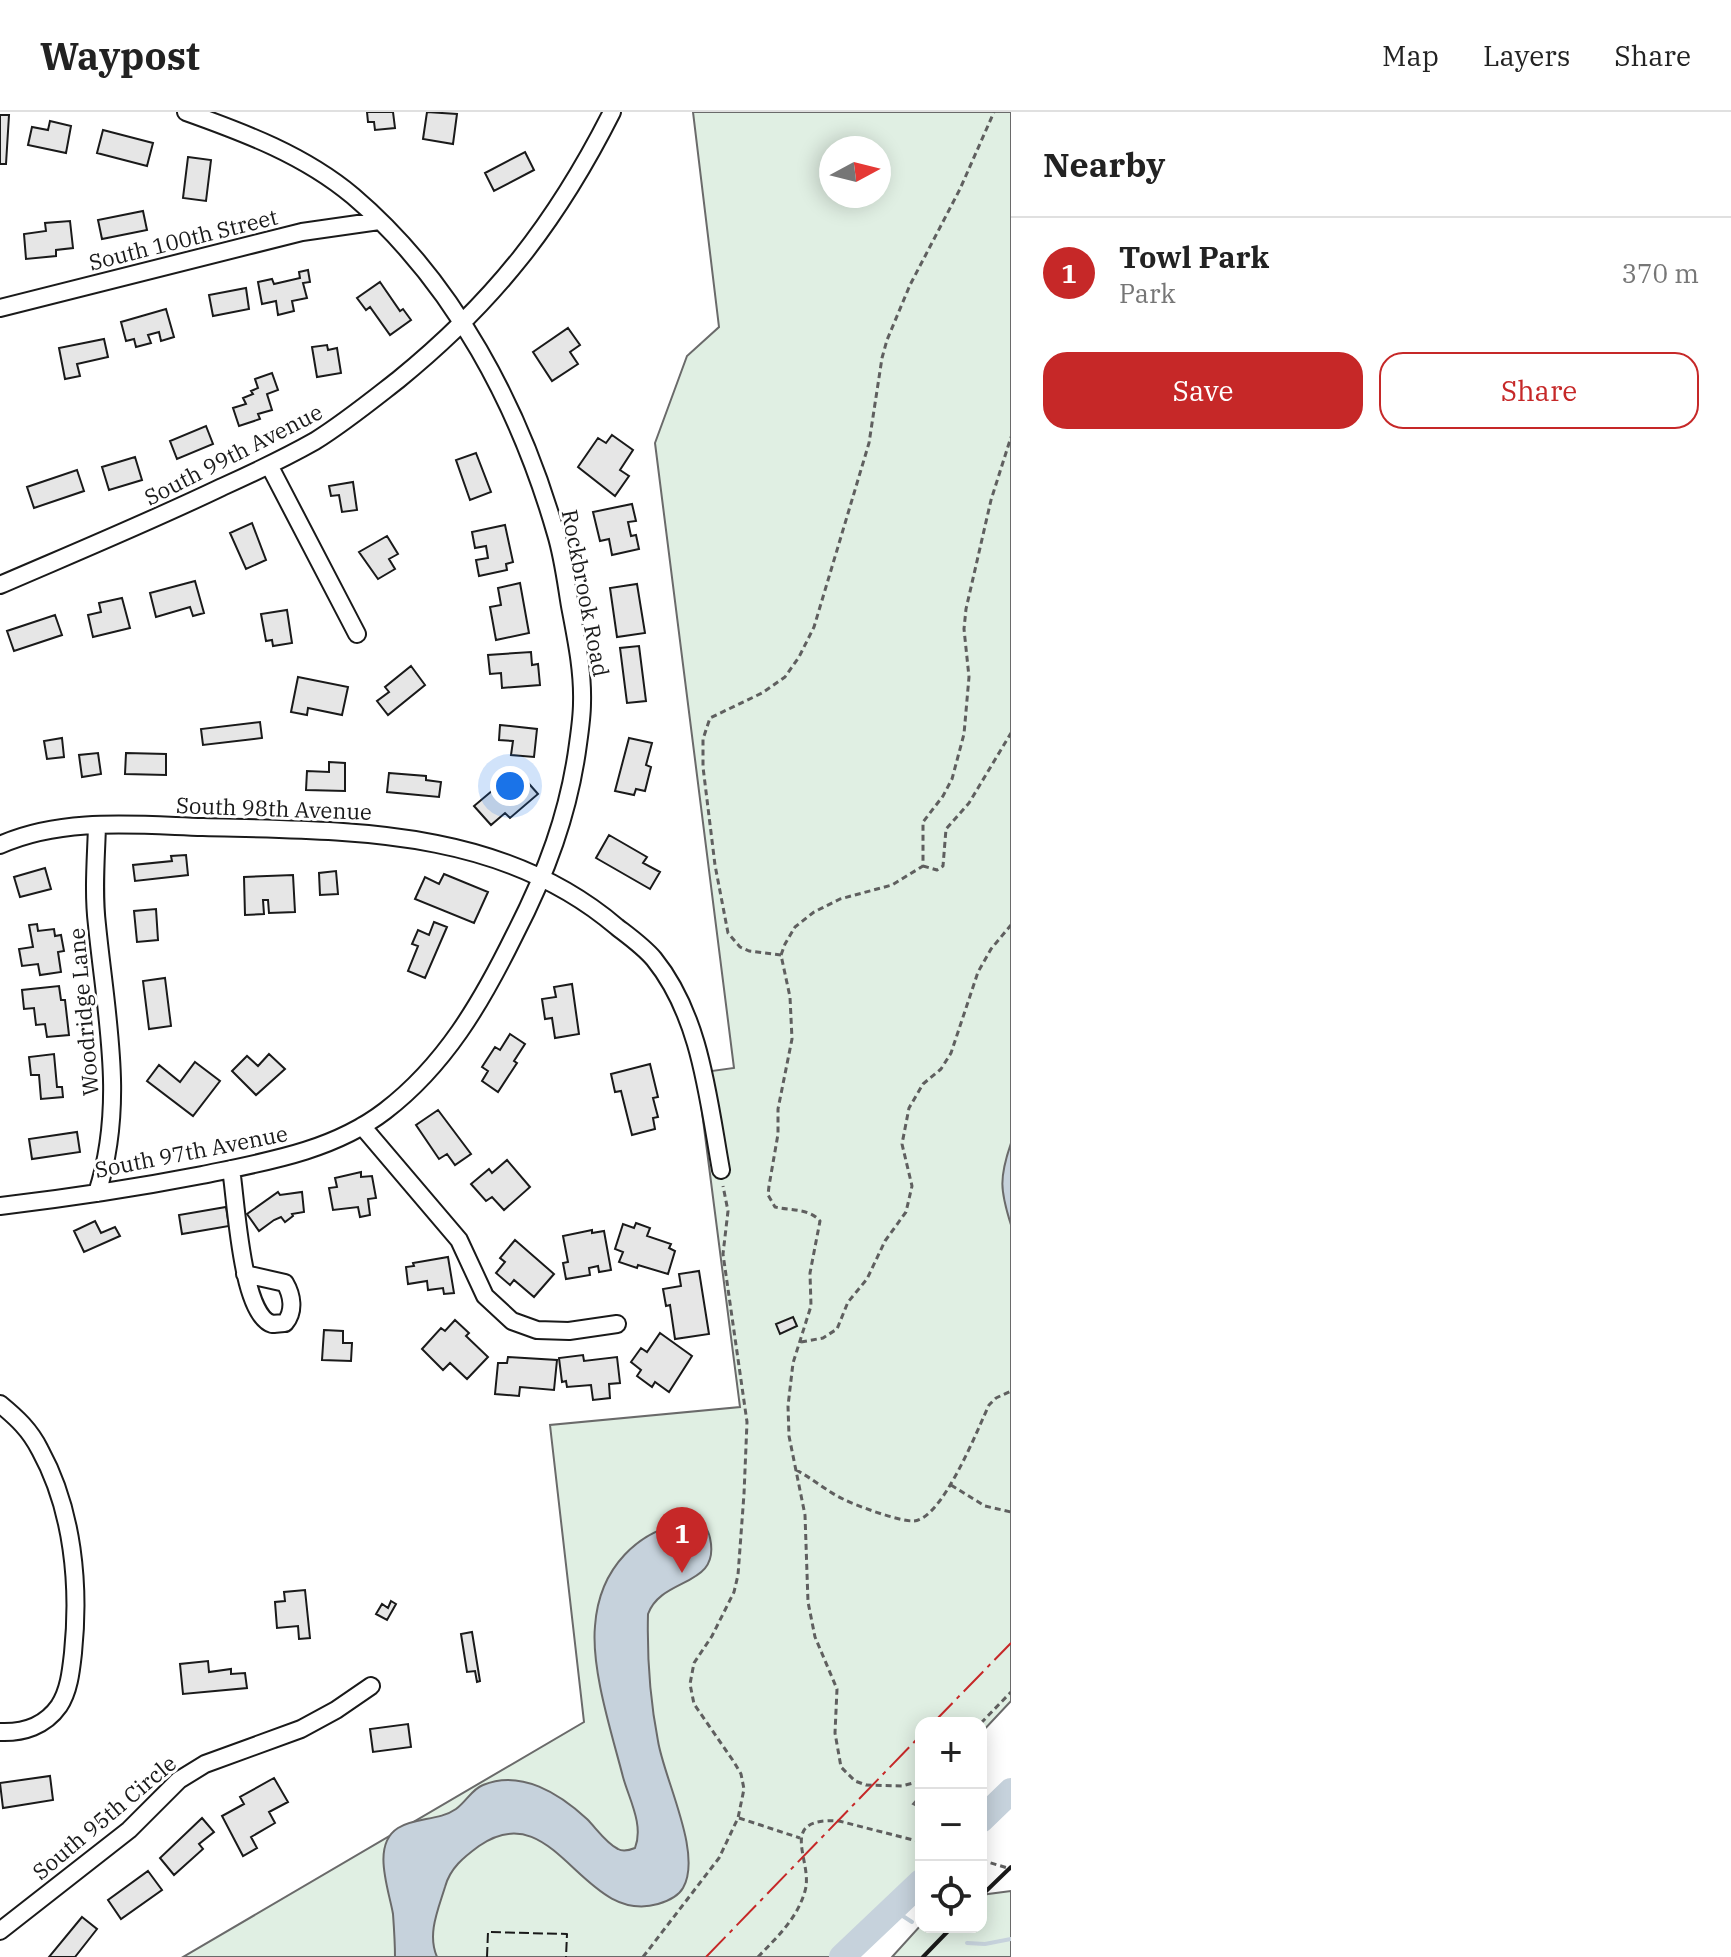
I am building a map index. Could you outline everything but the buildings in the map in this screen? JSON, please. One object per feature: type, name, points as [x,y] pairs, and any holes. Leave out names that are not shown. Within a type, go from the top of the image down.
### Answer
[{"type":"street","name":"Rockbrook Road","points":[[186,112],[254,137],[298,158],[351,195],[379,221],[416,261],[476,344],[520,429],[558,538],[579,657],[583,705],[574,779],[562,826],[542,879]]},
{"type":"street","points":[[462,324],[493,293],[538,236],[588,160],[612,112]]},
{"type":"street","name":"South 100th Street","points":[[0,308],[302,232],[379,221]]},
{"type":"street","name":"South 99th Avenue","points":[[0,585],[158,518],[314,441],[359,411],[462,324]]},
{"type":"street","points":[[269,465],[357,634]]},
{"type":"street","name":"South 98th Avenue","points":[[0,845],[40,831],[97,826],[303,829],[408,837],[469,851],[542,879]]},
{"type":"street","name":"Woodridge Lane","points":[[97,826],[96,922],[114,1082],[109,1152],[97,1193]]},
{"type":"street","points":[[542,879],[593,906],[654,960],[676,991],[688,1018],[706,1086],[721,1170]]},
{"type":"street","name":"South 97th Avenue","points":[[0,1206],[97,1193],[231,1169],[300,1152],[347,1136],[383,1113],[419,1083],[463,1029],[493,978],[542,879]]},
{"type":"street","points":[[362,1126],[459,1240],[485,1296],[512,1321],[537,1330],[617,1324]]},
{"type":"street","points":[[231,1169],[245,1274]]},
{"type":"street","points":[[0,1404],[27,1427],[50,1469],[70,1542],[76,1599],[71,1668],[63,1699],[49,1717],[37,1726],[13,1733],[0,1732]]},
{"type":"street","name":"South 95th Circle","points":[[0,1931],[129,1830],[179,1780],[205,1764],[301,1729],[371,1686]]},
{"type":"path","points":[[781,955],[749,951],[740,947],[728,933],[715,865],[703,767],[703,739],[710,718],[762,693],[785,677],[814,627],[869,443],[887,340],[910,285],[960,189],[994,112]]},
{"type":"path","points":[[923,866],[923,822],[952,779],[964,734],[969,677],[964,629],[966,609],[991,500],[1011,437]]},
{"type":"path","points":[[915,1782],[889,1787],[855,1781],[841,1767],[835,1733],[837,1689],[815,1637],[809,1610],[805,1515],[789,1436],[788,1406],[793,1363],[811,1306],[810,1273],[820,1221],[807,1212],[775,1207],[768,1195],[778,1134],[778,1109],[792,1039],[790,997],[781,955],[789,934],[804,918],[840,899],[892,885],[923,866],[937,870],[943,866],[946,829],[969,803],[1011,733]]},
{"type":"path","points":[[799,1342],[823,1338],[837,1329],[848,1302],[867,1279],[885,1241],[906,1212],[912,1186],[902,1144],[909,1108],[923,1084],[941,1069],[951,1053],[978,972],[991,949],[1011,925]]},
{"type":"path","points":[[643,1957],[719,1858],[738,1818],[744,1789],[741,1774],[694,1704],[690,1684],[694,1663],[727,1609],[738,1575],[748,1437],[723,1254],[728,1211],[721,1170]]},
{"type":"path","points":[[796,1470],[844,1499],[913,1521],[925,1516],[951,1485],[989,1405],[1011,1391]]},
{"type":"path","points":[[951,1485],[985,1506],[1011,1512]]},
{"type":"path","points":[[987,1717],[1011,1692]]},
{"type":"path","points":[[738,1818],[800,1838]]},
{"type":"path","points":[[758,1957],[789,1924],[805,1892],[808,1878],[800,1838],[807,1828],[826,1820],[915,1840]]},
{"type":"path","points":[[984,1861],[1011,1869]]},
{"type":"green space","points":[[693,112],[1011,112],[1011,1701],[987,1727],[987,1717],[915,1717],[915,1888],[842,1957],[183,1957],[584,1722],[550,1425],[740,1407],[697,1073],[734,1068],[655,443],[687,356],[719,327]]},
{"type":"green space","points":[[1011,1891],[1011,1957],[892,1957],[915,1932],[987,1933],[987,1894]]},
{"type":"shaded area","points":[[1011,1143],[1011,1225],[1002,1184]]},
{"type":"shaded area","points":[[694,1521],[705,1527],[709,1535],[711,1554],[707,1566],[699,1574],[665,1593],[648,1614],[655,1725],[688,1856],[688,1873],[681,1891],[658,1904],[632,1906],[609,1897],[549,1847],[528,1836],[505,1834],[479,1846],[450,1874],[435,1922],[433,1940],[437,1957],[395,1957],[393,1914],[384,1868],[385,1845],[398,1828],[449,1813],[483,1785],[511,1780],[539,1787],[565,1801],[614,1846],[622,1850],[635,1848],[637,1821],[599,1682],[595,1643],[598,1605],[613,1570],[639,1542],[655,1532]]},
{"type":"waterway","points":[[987,1814],[1011,1791]]},
{"type":"waterway","points":[[842,1957],[915,1888]]},
{"type":"waterway","points":[[892,1909],[912,1922]]},
{"type":"waterway","points":[[967,1943],[985,1944],[1011,1939]]},
{"type":"fence","points":[[487,1957],[488,1932],[567,1934],[566,1957]]},
{"type":"wall","points":[[987,1890],[1011,1867]]},
{"type":"wall","points":[[923,1957],[946,1933]]},
{"type":"power","points":[[939,1717],[1011,1643]]},
{"type":"power","points":[[706,1957],[915,1741]]},
{"type":"place","name":"Towl Park","points":[[682,1573]]}]
